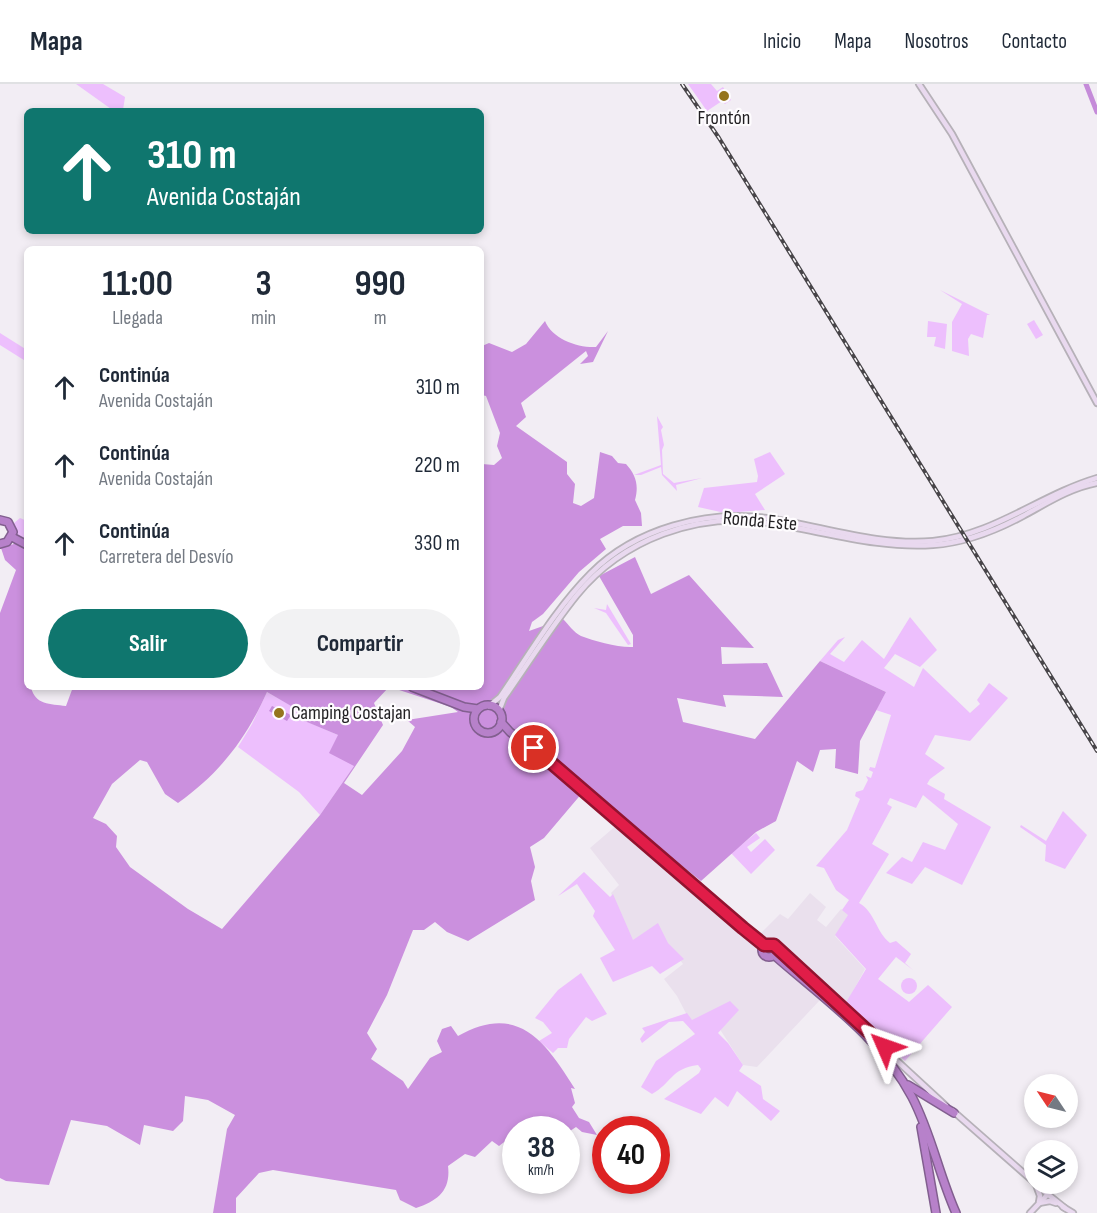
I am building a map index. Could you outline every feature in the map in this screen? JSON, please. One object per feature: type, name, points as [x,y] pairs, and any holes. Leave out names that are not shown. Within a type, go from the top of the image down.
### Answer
[{"type":"highway","points":[[0,520],[11,526],[12,537]]},
{"type":"highway","points":[[0,544],[12,537]]},
{"type":"highway","points":[[12,537],[24,543]]},
{"type":"highway","points":[[420,690],[464,707],[478,709],[489,706],[499,711],[501,722],[510,732],[581,787],[764,945],[764,955],[769,957],[775,952]]},
{"type":"highway","points":[[464,707],[474,718],[481,731],[488,733],[495,730],[501,722]]},
{"type":"highway","points":[[474,718],[478,709]]},
{"type":"highway","points":[[495,730],[510,732]]},
{"type":"highway","points":[[764,945],[771,943],[775,952],[877,1043],[901,1079],[924,1122],[956,1213]]},
{"type":"highway","points":[[901,1079],[921,1095],[954,1113]]},
{"type":"highway","points":[[901,1079],[925,1142],[936,1213]]},
{"type":"main road","points":[[919,84],[936,110],[1097,403]]},
{"type":"main road","name":"Ronda Este","points":[[489,706],[500,697],[568,599],[593,571],[634,542],[659,530],[703,518],[737,516],[767,518],[893,541],[947,539],[993,526],[1074,484],[1097,478]]},
{"type":"main road","name":"Ronda Este","points":[[499,711],[504,698],[578,594],[616,559],[661,534],[705,523],[737,520],[767,522],[892,545],[935,545],[971,538],[995,530],[1056,498],[1097,483]]},
{"type":"main road","points":[[877,1043],[1024,1173]]},
{"type":"main road","points":[[1039,1194],[1039,1203]]},
{"type":"main road","points":[[1030,1213],[1047,1194],[1065,1208]]},
{"type":"main road","points":[[1039,1203],[1050,1200],[1073,1213]]},
{"type":"shaded area","points":[[76,84],[103,84],[125,97],[123,108],[110,108]]},
{"type":"shaded area","points":[[688,84],[711,84],[717,91],[723,87],[731,100],[725,104],[722,101],[707,111]]},
{"type":"shaded area","points":[[940,290],[990,315],[987,315],[983,338],[971,334],[968,339],[969,356],[952,351],[952,322],[962,304]]},
{"type":"shaded area","points":[[1034,320],[1043,335],[1036,339],[1027,324]]},
{"type":"shaded area","points":[[545,321],[553,333],[581,346],[596,347],[608,331],[593,362],[580,364],[588,356],[586,351],[521,403],[526,417],[516,426],[567,462],[567,474],[575,484],[573,503],[581,506],[594,498],[600,452],[612,456],[618,463],[626,464],[636,480],[635,500],[641,513],[642,526],[623,526],[600,539],[606,549],[579,572],[543,614],[532,622],[529,631],[563,619],[581,636],[599,642],[633,647],[633,635],[599,576],[635,557],[651,594],[689,575],[754,648],[721,647],[722,664],[767,663],[783,697],[723,695],[726,707],[677,698],[683,722],[755,739],[820,661],[886,692],[860,741],[858,774],[835,768],[836,749],[820,750],[813,772],[797,761],[776,821],[756,832],[701,881],[546,758],[583,792],[544,838],[530,847],[535,867],[531,881],[535,900],[468,941],[447,932],[435,922],[424,930],[413,930],[387,995],[367,1033],[377,1049],[371,1059],[403,1081],[408,1089],[430,1058],[442,1052],[437,1041],[442,1029],[451,1026],[458,1036],[479,1027],[497,1023],[513,1025],[528,1032],[541,1042],[564,1072],[575,1089],[571,1088],[575,1103],[572,1107],[578,1116],[502,1116],[502,1144],[499,1146],[492,1141],[475,1157],[465,1154],[448,1166],[445,1188],[431,1202],[416,1208],[400,1200],[396,1190],[273,1170],[259,1173],[236,1198],[236,1213],[213,1213],[227,1129],[235,1115],[208,1100],[185,1096],[183,1121],[173,1131],[144,1125],[140,1145],[107,1126],[71,1120],[49,1185],[6,1181],[0,1178],[0,613],[16,570],[5,560],[1,548],[17,543],[24,546],[24,690],[32,690],[36,697],[44,702],[66,706],[72,690],[386,690],[374,703],[383,725],[344,783],[362,795],[402,751],[415,727],[407,720],[458,712],[451,707],[399,690],[484,690],[484,464],[494,465],[502,458],[497,446],[500,433],[484,396],[484,345],[489,343],[512,352],[526,344]],"holes":[[[267,692],[298,710],[295,717],[338,735],[329,753],[354,766],[320,815],[222,929],[188,909],[130,867],[116,847],[117,836],[106,824],[93,818],[112,784],[140,760],[147,762],[165,794],[178,803],[207,780],[230,754],[250,725]]]},
{"type":"shaded area","points":[[928,321],[947,324],[945,349],[934,346],[936,337],[927,337]]},
{"type":"shaded area","points":[[0,333],[24,348],[24,360],[0,345]]},
{"type":"shaded area","points":[[657,416],[663,427],[661,430],[664,445],[662,450],[663,474],[674,483],[702,478],[676,485],[677,491],[662,475],[661,467],[641,475],[634,475],[661,465]]},
{"type":"shaded area","points":[[770,452],[785,474],[755,494],[765,510],[725,513],[698,507],[704,488],[757,482],[754,459]]},
{"type":"shaded area","points":[[20,518],[24,520],[24,539],[14,533],[13,524]]},
{"type":"shaded area","points":[[607,604],[631,644],[628,645],[606,613],[594,608],[606,610]]},
{"type":"shaded area","points":[[910,617],[937,650],[920,667],[895,654],[884,668],[914,687],[923,668],[970,713],[980,704],[977,700],[989,683],[1008,698],[970,741],[935,735],[925,754],[945,768],[927,784],[945,794],[944,799],[991,827],[962,885],[925,867],[912,884],[886,873],[902,857],[912,862],[923,842],[945,850],[958,824],[923,795],[916,808],[890,798],[887,804],[892,807],[872,844],[889,854],[859,903],[869,912],[890,943],[896,941],[911,954],[905,963],[913,970],[896,957],[878,979],[909,1002],[928,985],[952,1007],[905,1061],[845,1004],[866,969],[835,935],[848,915],[842,910],[849,900],[836,890],[824,868],[816,866],[847,830],[860,799],[855,796],[856,792],[863,790],[868,780],[866,776],[871,778],[873,772],[869,770],[870,767],[875,768],[891,715],[876,710],[886,692],[820,661],[838,640],[845,637],[830,654],[844,662],[862,640],[884,659]]},
{"type":"shaded area","name":"Camping Costajan","points":[[267,692],[299,710],[296,717],[338,735],[354,766],[320,815],[299,792],[238,747]]},
{"type":"shaded area","name":"Camping Costajan","points":[[272,706],[291,715],[287,721],[269,711]]},
{"type":"shaded area","points":[[1063,811],[1087,835],[1065,869],[1045,861],[1046,845],[1020,827],[1021,825],[1046,841]]},
{"type":"shaded area","points":[[625,818],[673,851],[722,905],[759,935],[780,914],[788,919],[810,893],[826,907],[817,920],[826,927],[841,909],[849,914],[835,936],[865,969],[839,1017],[820,1000],[757,1067],[743,1065],[710,1014],[691,1023],[677,996],[664,979],[683,964],[657,929],[634,944],[611,893],[619,885],[590,848]]},
{"type":"shaded area","points":[[756,833],[760,838],[747,847],[751,852],[765,839],[775,850],[751,874],[731,853]]},
{"type":"shaded area","points":[[584,872],[610,897],[613,894],[633,940],[658,923],[668,943],[684,959],[660,974],[652,966],[613,982],[600,958],[615,950],[593,916],[595,911],[577,884],[558,896]]},
{"type":"shaded area","points":[[581,973],[607,1014],[592,1021],[586,1017],[569,1039],[567,1048],[558,1048],[553,1053],[539,1041],[552,1033],[543,1022],[535,1018],[558,990]]},
{"type":"shaded area","points":[[906,978],[912,978],[917,986],[915,992],[906,994],[901,989],[901,983]]},
{"type":"shaded area","points":[[730,1001],[739,1010],[718,1033],[743,1065],[739,1071],[761,1086],[763,1099],[780,1111],[771,1121],[737,1091],[728,1107],[715,1097],[701,1114],[664,1099],[699,1073],[701,1069],[698,1065],[682,1069],[652,1094],[641,1087],[656,1061],[695,1034],[683,1021],[669,1022],[642,1043],[640,1039],[645,1032],[642,1028],[687,1013],[692,1020]]},
{"type":"shaded area","points":[[580,1118],[589,1122],[592,1127],[592,1134],[582,1132]]},
{"type":"waterway","points":[[1086,84],[1097,112]]},
{"type":"railway","points":[[682,84],[719,138],[1097,751]]},
{"type":"place","name":"Frontón","points":[[724,96]]},
{"type":"place","name":"Camping Costajan","points":[[279,713]]},
{"type":"route","points":[[534,748],[743,928],[764,945],[771,943],[774,945],[885,1047]]}]
